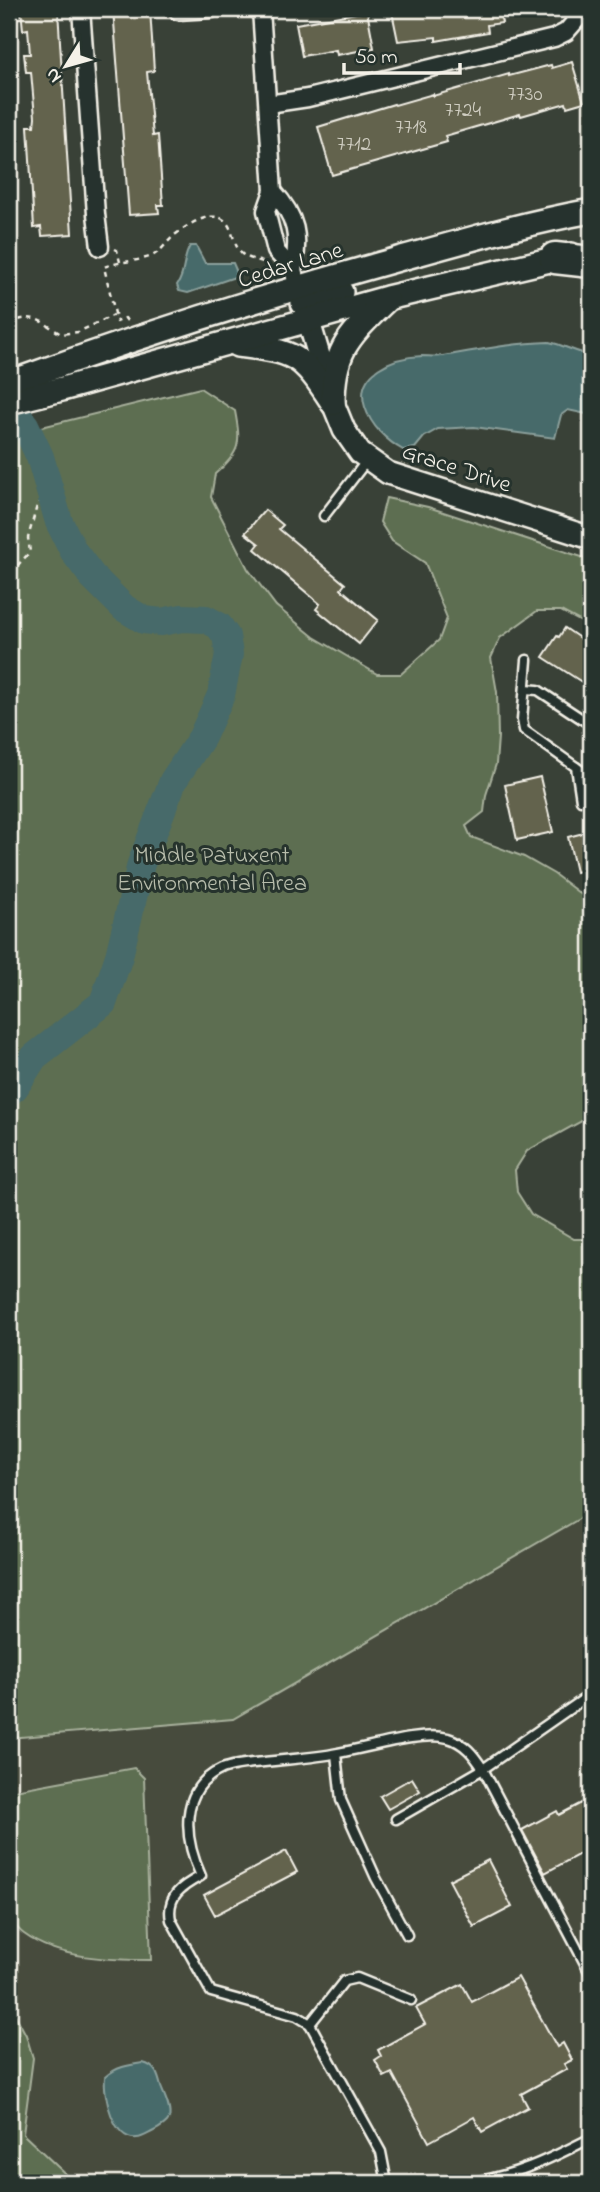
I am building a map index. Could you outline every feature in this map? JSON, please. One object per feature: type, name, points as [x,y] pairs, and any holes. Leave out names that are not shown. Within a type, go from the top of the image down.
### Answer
[{"type":"highway","points":[[555,258],[591,262]]},
{"type":"main road","name":"Cedar Lane","points":[[9,383],[135,339],[301,295],[482,236],[591,211]]},
{"type":"main road","points":[[301,295],[591,225]]},
{"type":"main road","name":"Cedar Lane","points":[[9,401],[225,344],[301,295],[387,298],[591,251]]},
{"type":"main road","points":[[333,403],[334,375],[342,349],[387,298]]},
{"type":"main road","points":[[225,344],[272,349],[293,356],[306,365],[333,403]]},
{"type":"street","points":[[80,9],[100,247]]},
{"type":"street","points":[[178,11],[211,9]]},
{"type":"street","points":[[261,9],[273,191],[267,211],[276,251],[301,295]]},
{"type":"street","points":[[268,103],[308,98],[554,38],[566,32],[586,9]]},
{"type":"street","points":[[273,191],[288,207],[298,244],[301,295]]},
{"type":"street","name":"Grace Drive","points":[[301,295],[333,403],[348,438],[368,459],[388,473],[591,538]]},
{"type":"lane","points":[[324,516],[368,459]]},
{"type":"lane","points":[[527,660],[522,720],[524,730],[591,777]]},
{"type":"lane","points":[[525,689],[538,690],[591,725]]},
{"type":"lane","points":[[9,711],[9,751]]},
{"type":"lane","points":[[576,767],[581,800],[591,798]]},
{"type":"lane","points":[[396,1819],[483,1769],[591,1694]]},
{"type":"lane","points":[[387,2183],[381,2152],[310,2024],[297,2016],[211,1992],[171,1920],[169,1910],[172,1899],[181,1887],[201,1876],[193,1860],[187,1826],[192,1801],[210,1776],[241,1764],[336,1754],[423,1737],[439,1736],[459,1742],[470,1751],[483,1769],[591,1975]]},
{"type":"lane","points":[[336,1754],[338,1785],[345,1809],[376,1878],[407,1935]]},
{"type":"lane","points":[[310,2024],[344,1981],[357,1978],[411,2000]]},
{"type":"lane","points":[[466,2183],[487,2181],[516,2173],[591,2138]]},
{"type":"path","points":[[9,323],[24,317],[42,321],[61,334],[78,332],[114,315],[104,267],[150,257],[177,233],[209,215],[218,216],[228,223],[242,254],[301,295]]},
{"type":"path","points":[[9,571],[30,552],[28,538],[38,502]]},
{"type":"shaded area","points":[[591,1504],[591,2183],[9,2183],[9,1736]]},
{"type":"green space","name":"Middle Patuxent Environmental Area","points":[[200,388],[235,411],[237,446],[230,459],[215,474],[211,497],[248,569],[276,606],[314,637],[377,674],[401,674],[439,640],[447,618],[425,563],[392,541],[380,522],[386,498],[428,507],[591,560],[591,627],[561,611],[537,611],[500,638],[491,658],[497,692],[496,764],[486,795],[484,812],[466,826],[471,837],[524,857],[554,874],[591,902],[591,1116],[527,1151],[515,1170],[517,1192],[531,1214],[574,1239],[591,1239],[591,1512],[233,1719],[9,1738],[9,435]]},
{"type":"green space","points":[[134,1768],[144,1778],[151,1960],[85,1956],[53,1949],[38,1942],[22,1932],[9,1918],[9,1791]]},
{"type":"green space","points":[[9,2003],[26,2035],[33,2058],[23,2134],[75,2183],[9,2183]]},
{"type":"water","points":[[190,246],[196,246],[205,263],[233,263],[235,277],[188,293],[179,291],[177,285]]},
{"type":"water","points":[[549,342],[591,355],[591,415],[568,410],[561,415],[555,438],[474,427],[438,429],[424,437],[415,448],[403,450],[380,432],[365,407],[365,384],[379,369],[399,359]]},
{"type":"water","points":[[143,2063],[154,2069],[170,2115],[162,2127],[145,2136],[129,2137],[122,2132],[111,2115],[105,2077],[122,2067]]},
{"type":"building","points":[[21,9],[58,10],[72,234],[42,236],[41,227],[34,228],[28,126],[34,126],[35,117],[31,72],[26,72],[24,54],[30,54],[28,29],[23,30]]},
{"type":"building","points":[[113,9],[150,9],[154,71],[147,72],[153,136],[158,135],[163,205],[158,205],[159,213],[129,215]]},
{"type":"building","points":[[408,9],[499,9],[502,23],[487,25],[488,32],[436,41],[436,37],[398,41],[392,12]]},
{"type":"building","points":[[367,11],[374,48],[337,55],[336,50],[302,56],[296,24]]},
{"type":"building","points":[[572,62],[584,102],[567,107],[566,103],[521,116],[520,114],[445,136],[447,142],[332,175],[318,127],[509,74],[551,65],[552,68]]},
{"type":"building","points":[[265,510],[283,525],[279,529],[345,584],[341,589],[378,620],[359,644],[316,609],[320,604],[255,549],[259,544],[245,533]]},
{"type":"building","points":[[565,628],[591,646],[591,688],[543,657]]},
{"type":"building","points":[[540,777],[553,832],[517,840],[505,785]]},
{"type":"building","points":[[591,831],[591,868],[576,872],[568,837]]},
{"type":"building","points":[[412,1778],[420,1791],[388,1809],[380,1796]]},
{"type":"building","points":[[591,1798],[591,1848],[545,1873],[522,1830],[557,1811],[559,1815]]},
{"type":"building","points":[[286,1851],[297,1872],[215,1915],[204,1895]]},
{"type":"building","points":[[488,1860],[512,1907],[474,1927],[449,1880]]},
{"type":"building","points":[[518,1977],[557,2047],[563,2043],[572,2060],[564,2064],[567,2069],[521,2094],[528,2107],[482,2132],[474,2117],[429,2142],[392,2073],[384,2077],[375,2060],[381,2056],[378,2050],[425,2024],[416,2008],[462,1984],[472,2002]]},
{"type":"waterway","points":[[9,406],[25,425],[40,457],[59,522],[74,552],[92,576],[124,608],[144,620],[161,622],[182,618],[206,619],[219,626],[226,636],[229,654],[221,695],[202,737],[173,781],[141,864],[119,956],[103,1003],[34,1057],[9,1092]]}]
